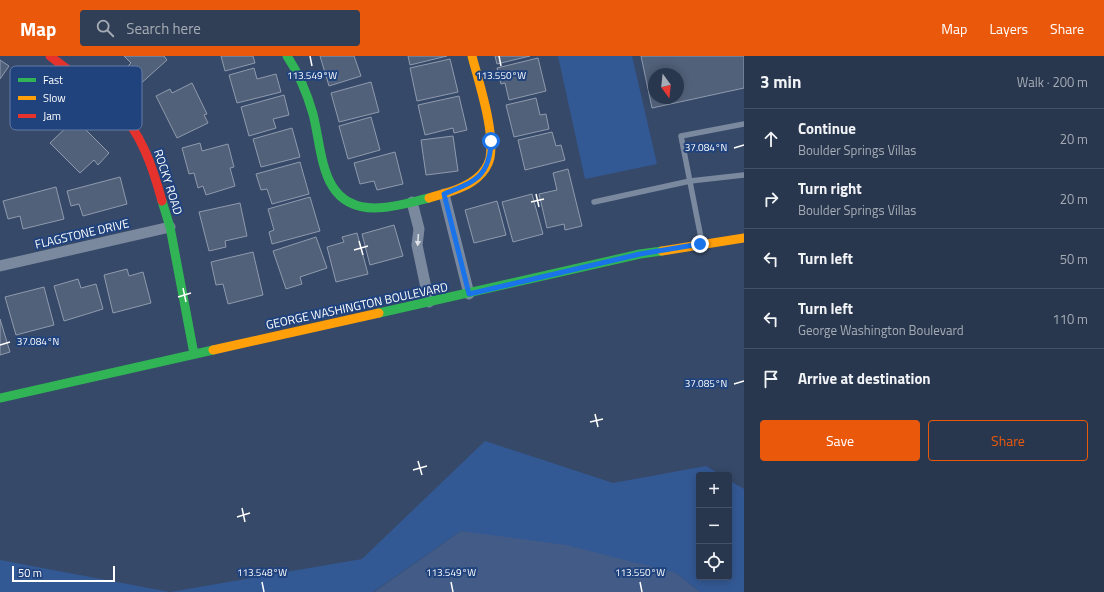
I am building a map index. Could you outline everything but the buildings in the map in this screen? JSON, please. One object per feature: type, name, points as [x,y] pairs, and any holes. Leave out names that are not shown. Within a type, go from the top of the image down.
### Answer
[{"type":"street","name":"ROCKY ROAD","points":[[50,56],[63,66]]},
{"type":"street","points":[[287,56],[298,76],[314,114],[324,164],[332,187],[350,203],[375,208],[412,202],[444,194],[470,184],[483,172],[490,157],[491,141],[472,56]]},
{"type":"street","name":"ROCKY ROAD","points":[[133,130],[141,140],[155,176],[170,227],[194,354]]},
{"type":"street","points":[[444,194],[469,294]]},
{"type":"street","points":[[412,202],[418,229],[417,245],[429,302]]},
{"type":"street","name":"FLAGSTONE DRIVE","points":[[0,266],[170,227]]},
{"type":"street","name":"GEORGE WASHINGTON BOULEVARD","points":[[0,398],[469,294],[640,254],[702,243],[744,238]]},
{"type":"lane","points":[[702,243],[681,136],[744,124]]},
{"type":"lane","points":[[594,202],[690,181],[744,175]]},
{"type":"shaded area","points":[[558,56],[632,56],[657,164],[585,179]]},
{"type":"shaded area","points":[[485,441],[613,483],[706,466],[716,472],[696,472],[696,580],[732,580],[732,482],[744,489],[744,592],[700,592],[676,573],[461,531],[373,592],[170,592],[362,559]]},
{"type":"shaded area","points":[[461,531],[566,545],[676,573],[700,592],[374,592]]},
{"type":"shaded area","points":[[0,560],[170,592],[0,592]]},
{"type":"traffic: fast","points":[[287,56],[299,77],[311,106],[327,176],[334,189],[344,199],[357,206],[375,208],[396,206],[429,198]]},
{"type":"traffic: fast","points":[[162,201],[170,227],[194,354]]},
{"type":"traffic: fast","points":[[379,313],[640,254],[662,251]]},
{"type":"traffic: fast","points":[[0,398],[213,350]]},
{"type":"traffic: slow","points":[[429,198],[454,190],[472,182],[487,167],[490,158],[491,147],[488,121],[472,56]]},
{"type":"traffic: slow","points":[[662,251],[744,238]]},
{"type":"traffic: slow","points":[[213,350],[379,313]]},
{"type":"traffic: jam","points":[[50,56],[64,66]]},
{"type":"traffic: jam","points":[[134,130],[150,163],[162,201]]},
{"type":"route","points":[[491,141],[490,157],[483,172],[470,184],[444,194],[469,294],[640,254],[700,244]]}]
